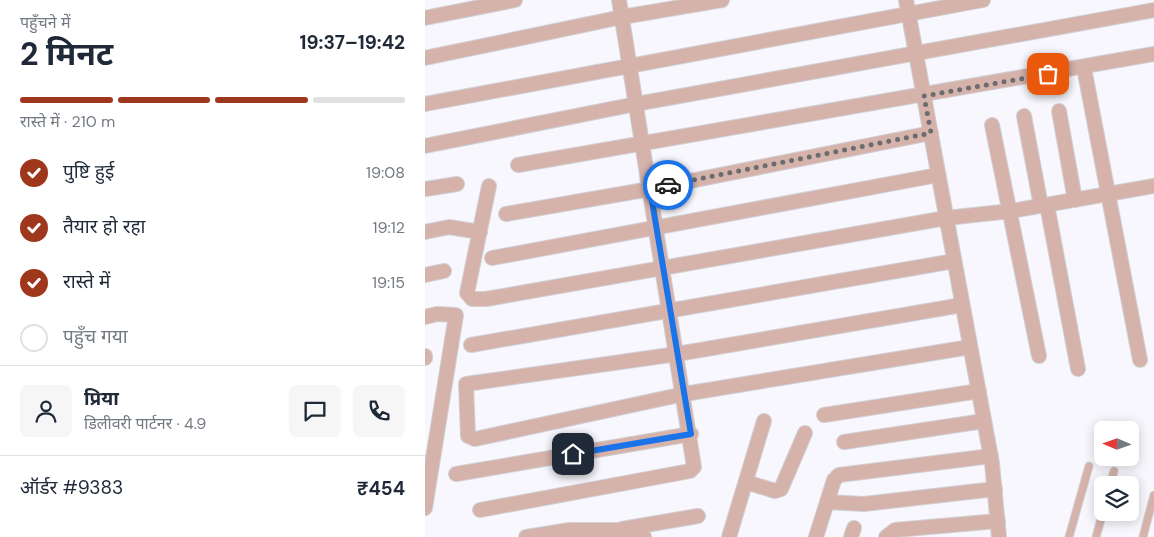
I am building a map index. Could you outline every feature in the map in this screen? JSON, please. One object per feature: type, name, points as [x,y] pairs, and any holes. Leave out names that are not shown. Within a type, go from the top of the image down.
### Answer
[{"type":"street","points":[[425,18],[515,0]]},
{"type":"street","points":[[480,510],[690,471],[695,464],[619,0]]},
{"type":"street","points":[[425,58],[623,17],[722,0]]},
{"type":"street","points":[[906,0],[991,456],[999,537]]},
{"type":"street","points":[[425,104],[983,0]]},
{"type":"street","points":[[425,146],[636,104],[1154,10]]},
{"type":"street","points":[[518,165],[642,142],[924,96],[1154,54]]},
{"type":"street","points":[[1084,68],[1140,360]]},
{"type":"street","points":[[1059,111],[1075,200]]},
{"type":"street","points":[[1024,116],[1078,369]]},
{"type":"street","points":[[992,125],[1039,356]]},
{"type":"street","points":[[507,214],[650,189],[931,133]]},
{"type":"street","points":[[492,258],[657,229],[938,175]]},
{"type":"street","points":[[425,189],[457,184]]},
{"type":"street","points":[[489,186],[467,293],[472,299],[486,299],[663,266],[946,218],[1044,206],[1154,186]]},
{"type":"street","points":[[425,232],[449,227],[480,232]]},
{"type":"street","points":[[471,345],[954,262]]},
{"type":"street","points":[[425,275],[443,271]]},
{"type":"street","points":[[963,305],[677,354],[467,384],[468,436],[475,439],[684,394],[970,348]]},
{"type":"street","points":[[425,317],[437,314],[456,316],[425,508]]},
{"type":"street","points":[[824,415],[979,391]]},
{"type":"street","points":[[729,537],[764,421]]},
{"type":"street","points":[[845,442],[984,421]]},
{"type":"street","points":[[746,482],[775,491],[781,489],[805,433]]},
{"type":"street","points":[[456,474],[691,434]]},
{"type":"street","points":[[816,537],[833,480],[839,475],[991,456]]},
{"type":"street","points":[[827,502],[865,504],[995,489]]},
{"type":"street","points":[[623,533],[698,516]]},
{"type":"street","points":[[886,537],[895,530],[998,521]]},
{"type":"street","points":[[526,537],[570,530],[623,533],[644,537]]},
{"type":"lane","points":[[1069,537],[1089,466]]},
{"type":"lane","points":[[1113,476],[1114,471]]},
{"type":"lane","points":[[1143,537],[1154,495]]},
{"type":"lane","points":[[1096,537],[1100,521]]},
{"type":"way so far","points":[[668,185],[931,133],[924,96],[1048,74]]},
{"type":"route","points":[[573,454],[691,434],[650,189],[668,185]]}]
